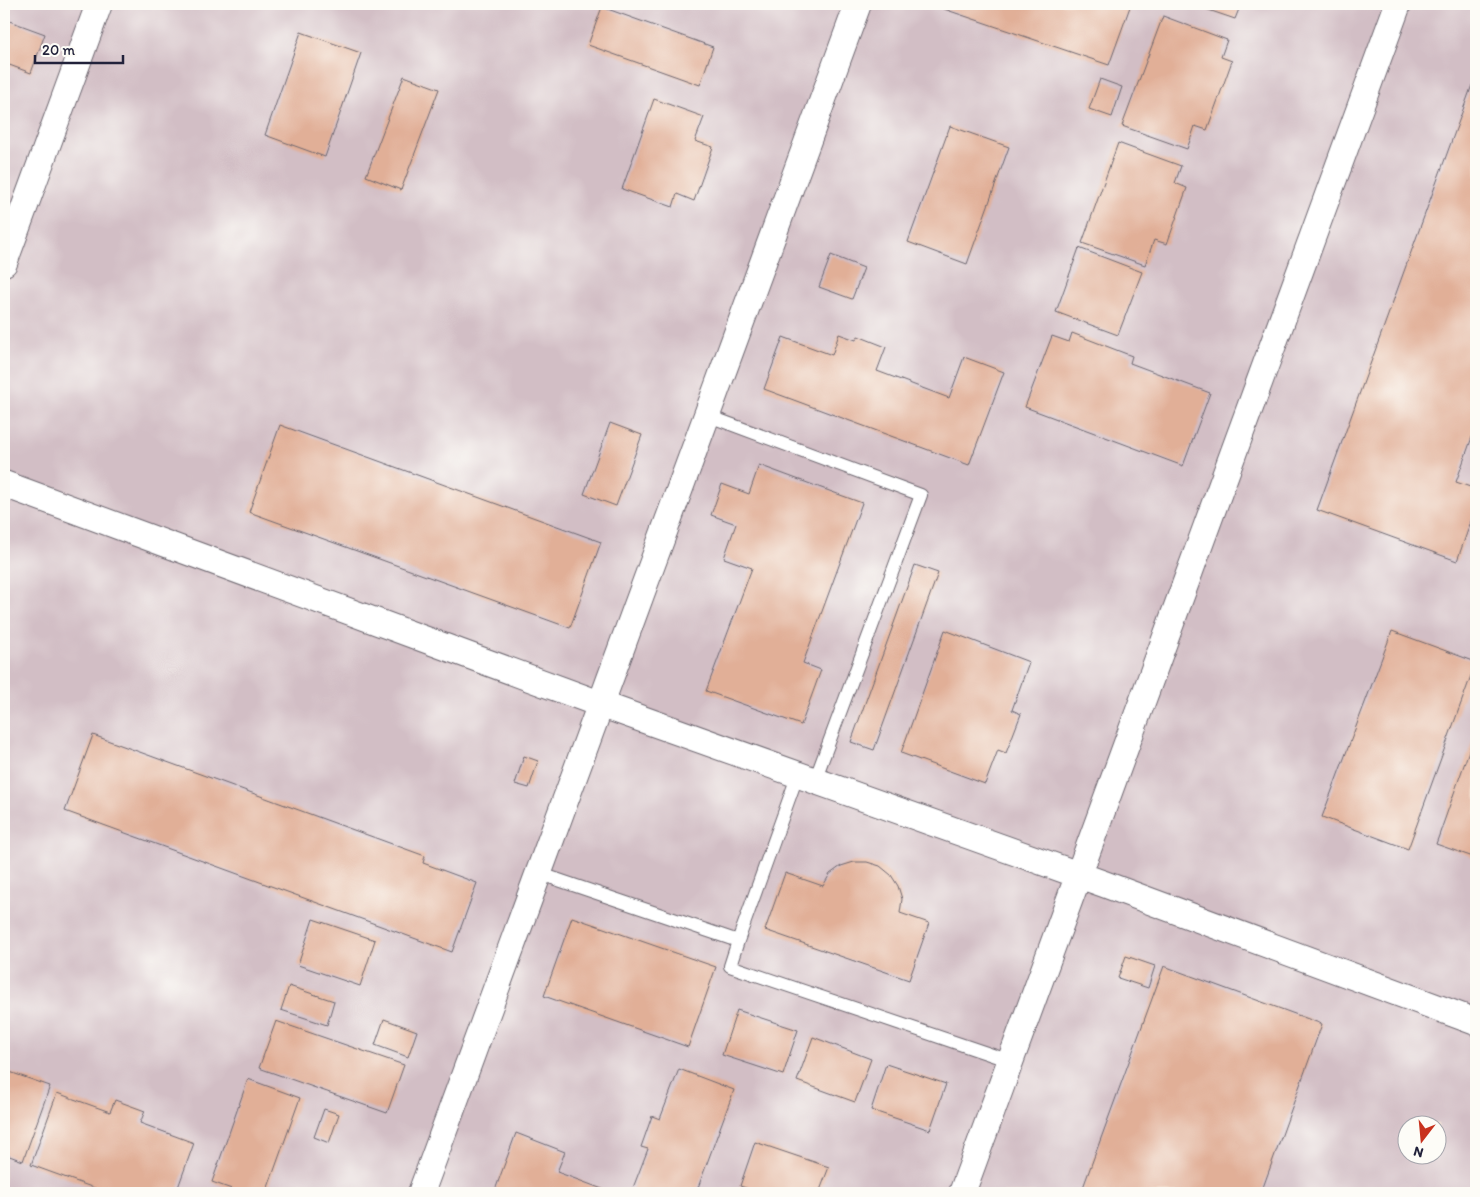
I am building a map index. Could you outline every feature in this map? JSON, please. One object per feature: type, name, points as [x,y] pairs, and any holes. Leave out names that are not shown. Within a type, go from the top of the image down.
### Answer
[{"type":"street","points":[[4,263],[99,4]]},
{"type":"street","points":[[420,1193],[858,4]]},
{"type":"street","points":[[962,1193],[1398,4]]},
{"type":"street","points":[[4,484],[600,704],[1078,875],[1476,1022]]},
{"type":"lane","points":[[706,415],[921,495],[738,941],[730,966],[1010,1061]]},
{"type":"lane","points":[[538,873],[738,941]]},
{"type":"shaded area","points":[[4,4],[1476,4],[1476,1193],[4,1193]]},
{"type":"building","points":[[946,4],[1131,4],[1109,65],[944,9]]},
{"type":"building","points":[[1191,4],[1241,4],[1235,19]]},
{"type":"building","points":[[602,7],[713,47],[700,85],[588,45]]},
{"type":"building","points":[[1163,16],[1227,40],[1221,57],[1232,61],[1207,130],[1195,126],[1187,149],[1122,126]]},
{"type":"building","points":[[4,19],[45,34],[31,73],[4,63]]},
{"type":"building","points":[[301,32],[361,53],[325,157],[265,135]]},
{"type":"building","points":[[404,76],[439,89],[401,190],[366,176]]},
{"type":"building","points":[[1100,79],[1122,87],[1112,117],[1089,109]]},
{"type":"building","points":[[1476,81],[1476,426],[1456,482],[1476,489],[1476,507],[1457,561],[1317,510],[1472,85]]},
{"type":"building","points":[[654,99],[704,117],[695,141],[713,147],[694,201],[677,194],[673,207],[622,189]]},
{"type":"building","points":[[950,126],[1009,147],[967,264],[908,242]]},
{"type":"building","points":[[1118,143],[1181,166],[1175,183],[1187,188],[1167,244],[1154,240],[1145,265],[1082,243]]},
{"type":"building","points":[[1079,248],[1142,272],[1118,335],[1056,312]]},
{"type":"building","points":[[831,255],[864,268],[852,299],[819,287]]},
{"type":"building","points":[[1072,333],[1132,356],[1130,363],[1210,393],[1183,466],[1025,407],[1052,336],[1069,342]]},
{"type":"building","points":[[839,334],[856,340],[858,336],[886,347],[877,371],[949,398],[964,357],[1004,372],[969,465],[764,389],[783,337],[832,355]]},
{"type":"building","points":[[610,423],[642,435],[616,506],[584,494]]},
{"type":"building","points":[[280,425],[601,542],[570,628],[249,512]]},
{"type":"building","points":[[759,465],[862,503],[803,663],[821,670],[801,725],[706,691],[752,568],[724,558],[736,524],[711,515],[722,484],[749,494]]},
{"type":"building","points":[[915,565],[938,573],[874,750],[851,742]]},
{"type":"building","points":[[945,630],[1029,662],[1012,710],[1021,714],[1006,753],[998,750],[985,784],[901,753]]},
{"type":"building","points":[[1392,631],[1476,662],[1408,849],[1322,817]]},
{"type":"building","points":[[1476,731],[1476,858],[1436,844]]},
{"type":"building","points":[[93,735],[425,856],[423,863],[477,883],[452,952],[65,811]]},
{"type":"building","points":[[524,756],[538,761],[529,788],[515,784]]},
{"type":"building","points":[[854,862],[867,862],[880,866],[891,875],[898,886],[902,899],[900,913],[929,923],[909,980],[765,930],[785,873],[823,886],[830,874],[841,866]]},
{"type":"building","points":[[572,917],[716,967],[688,1047],[544,996]]},
{"type":"building","points":[[313,919],[375,940],[360,986],[298,965]]},
{"type":"building","points":[[1126,956],[1155,966],[1148,988],[1118,978]]},
{"type":"building","points":[[1164,966],[1322,1024],[1261,1193],[1081,1193]]},
{"type":"building","points":[[289,986],[334,1001],[327,1025],[281,1010]]},
{"type":"building","points":[[737,1010],[798,1030],[783,1075],[722,1055]]},
{"type":"building","points":[[384,1019],[417,1031],[408,1057],[375,1045]]},
{"type":"building","points":[[276,1021],[404,1065],[387,1113],[259,1068]]},
{"type":"building","points":[[813,1037],[871,1059],[855,1102],[797,1081]]},
{"type":"building","points":[[886,1064],[946,1084],[930,1130],[871,1110]]},
{"type":"building","points":[[679,1069],[734,1090],[696,1193],[631,1193],[648,1149],[641,1147],[652,1116],[660,1119]]},
{"type":"building","points":[[4,1070],[50,1086],[23,1161],[4,1154]]},
{"type":"building","points":[[248,1079],[300,1098],[266,1193],[243,1193],[212,1182]]},
{"type":"building","points":[[57,1093],[110,1112],[115,1100],[145,1111],[140,1123],[194,1143],[176,1193],[108,1193],[31,1165]]},
{"type":"building","points":[[324,1109],[339,1114],[329,1143],[314,1137]]},
{"type":"building","points":[[516,1133],[565,1152],[557,1172],[613,1193],[494,1193]]},
{"type":"building","points":[[755,1142],[829,1167],[819,1193],[761,1193],[740,1186]]}]
